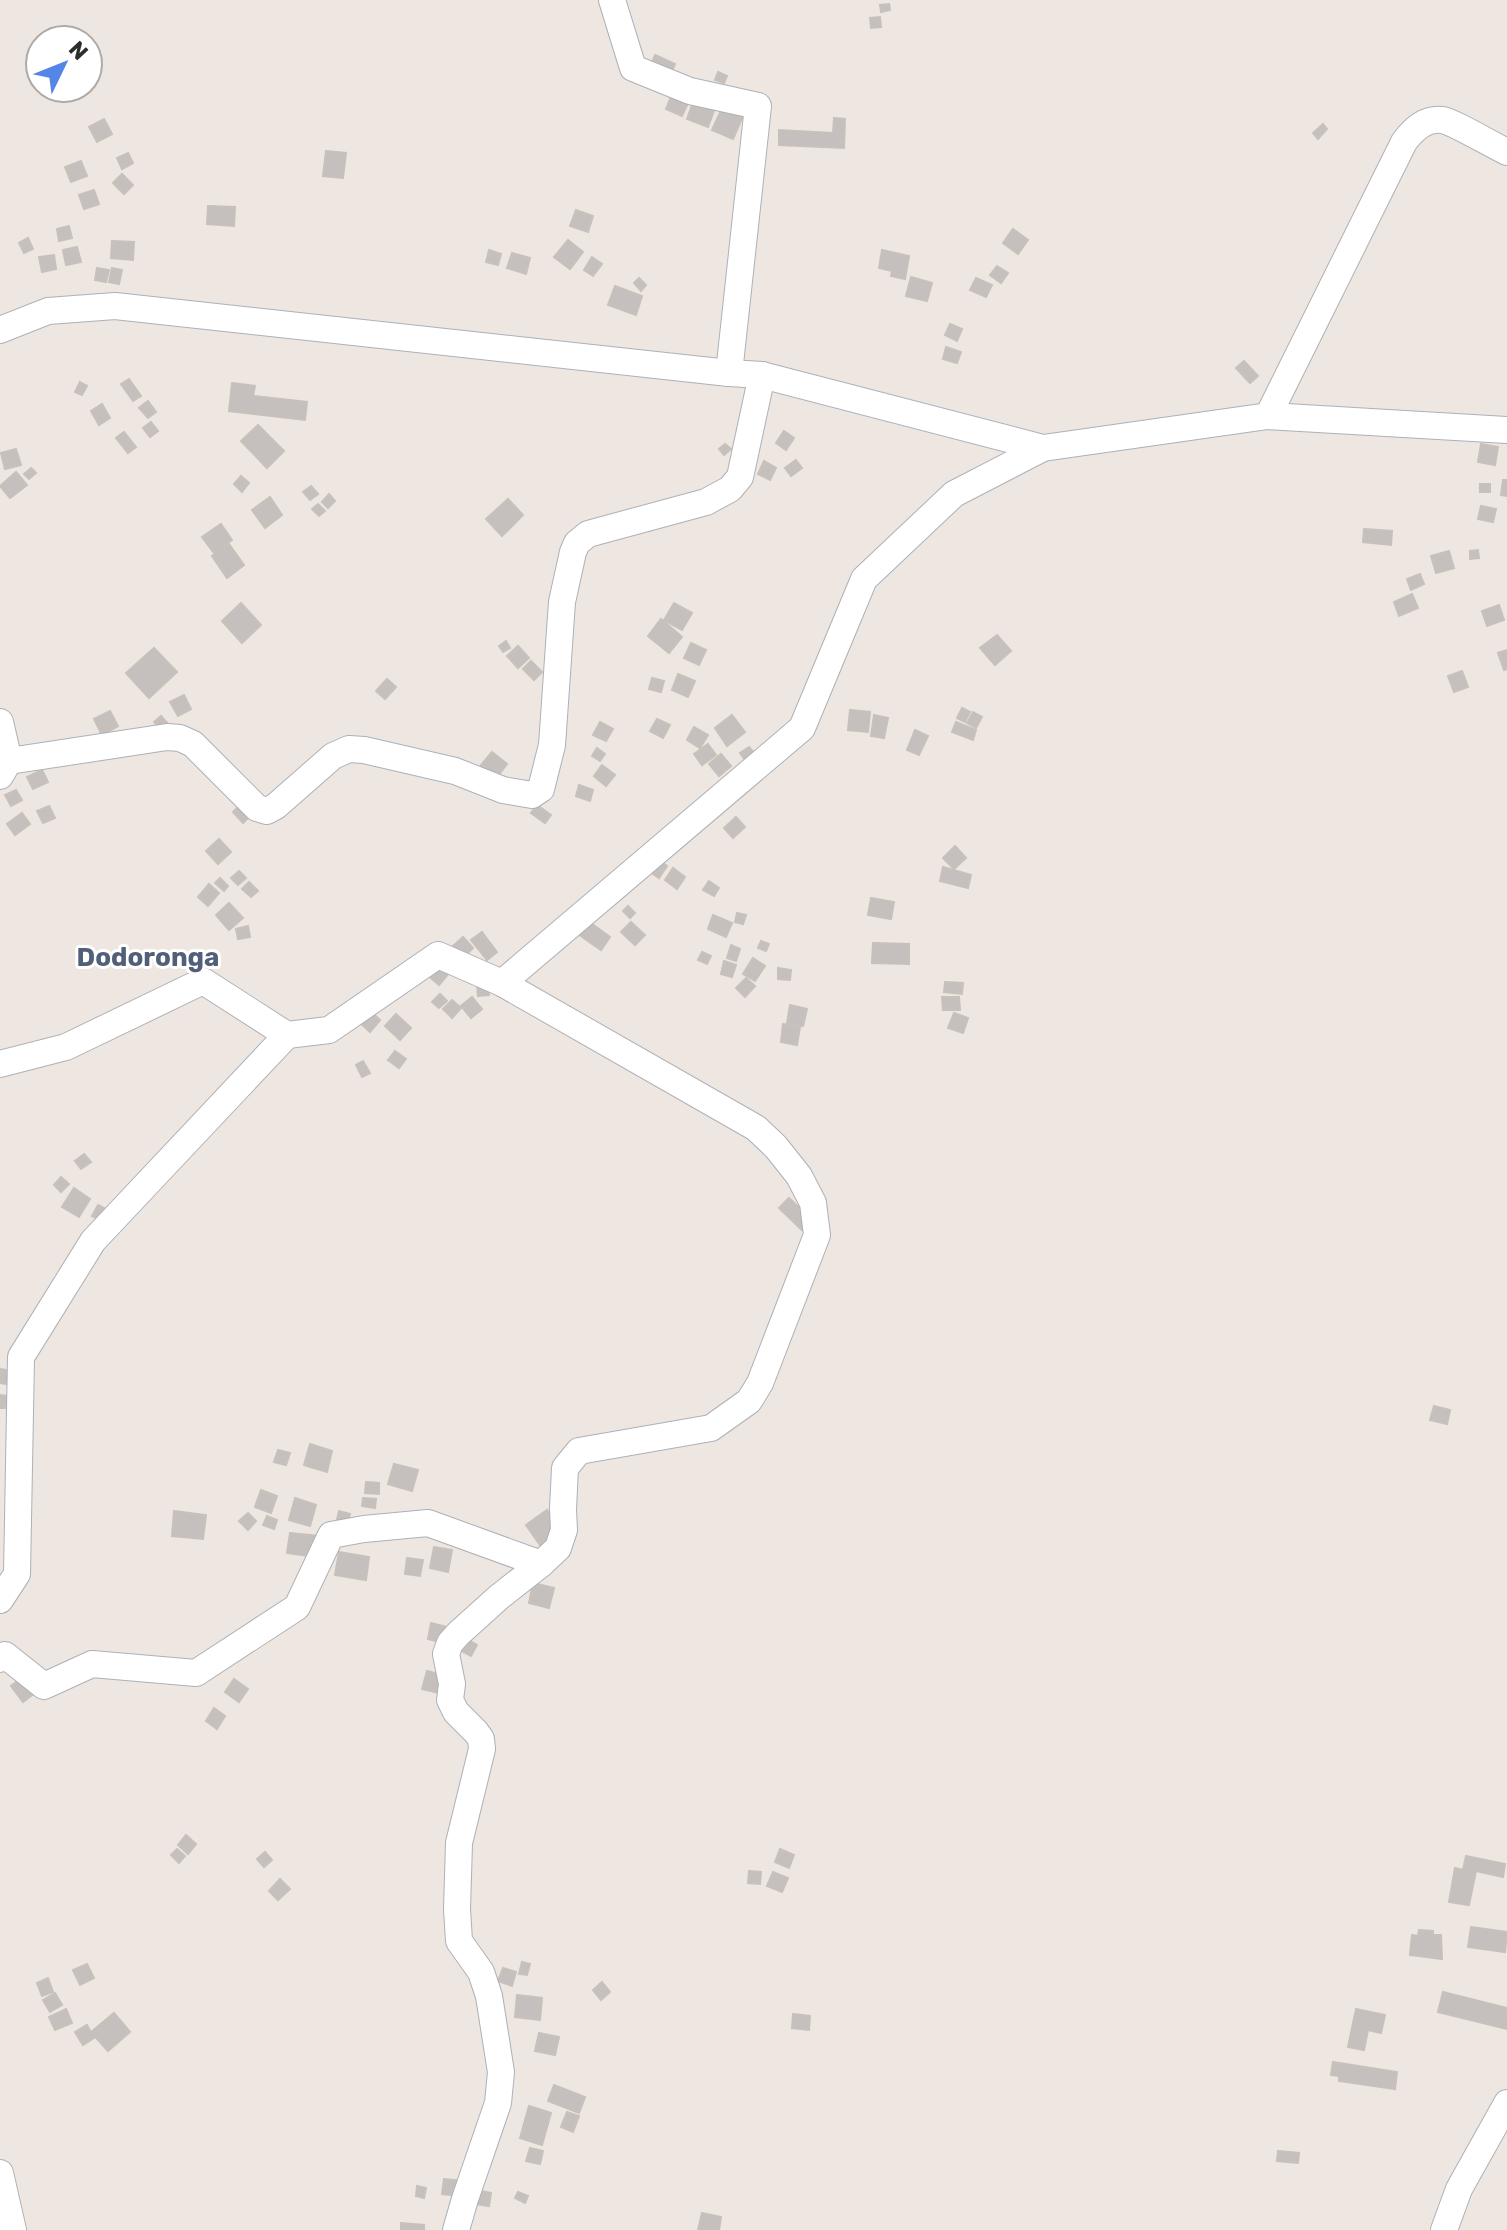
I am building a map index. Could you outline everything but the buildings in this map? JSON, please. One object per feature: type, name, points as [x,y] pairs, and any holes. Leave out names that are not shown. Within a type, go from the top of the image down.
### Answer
[{"type":"street","points":[[612,0],[633,68],[690,91],[758,106],[729,373]]},
{"type":"street","points":[[1268,416],[1412,131],[1427,122],[1443,120],[1507,152]]},
{"type":"street","points":[[0,330],[48,311],[115,306],[762,375],[1043,448]]},
{"type":"street","points":[[0,722],[4,769],[167,737],[180,738],[193,744],[257,808],[267,811],[333,756],[349,749],[455,771],[503,790],[532,795],[541,789],[552,745],[562,602],[577,543],[588,534],[706,502],[730,489],[740,477],[762,375]]},
{"type":"street","points":[[502,983],[802,728],[864,579],[954,494],[1043,448],[1268,416],[1507,430]]},
{"type":"street","points":[[0,1064],[66,1047],[203,981],[287,1035],[329,1030],[438,955],[502,983],[756,1128],[799,1176],[813,1203],[817,1235],[760,1383],[749,1401],[711,1428],[579,1451],[565,1468],[564,1530],[558,1548],[458,1634],[446,1654],[452,1684],[450,1700],[456,1712],[481,1739],[482,1749],[459,1843],[459,1941],[481,1972],[485,1984],[501,2072],[498,2103],[456,2230]]},
{"type":"street","points":[[0,1600],[17,1574],[21,1357],[93,1241],[287,1035]]},
{"type":"street","points":[[0,1659],[5,1655],[44,1686],[92,1664],[196,1673],[297,1607],[331,1535],[342,1533],[428,1523],[541,1564]]},
{"type":"street","points":[[1444,2230],[1459,2189],[1507,2103]]},
{"type":"street","points":[[0,2173],[13,2230]]},
{"type":"district","name":"Dodoronga","points":[[148,957]]}]
